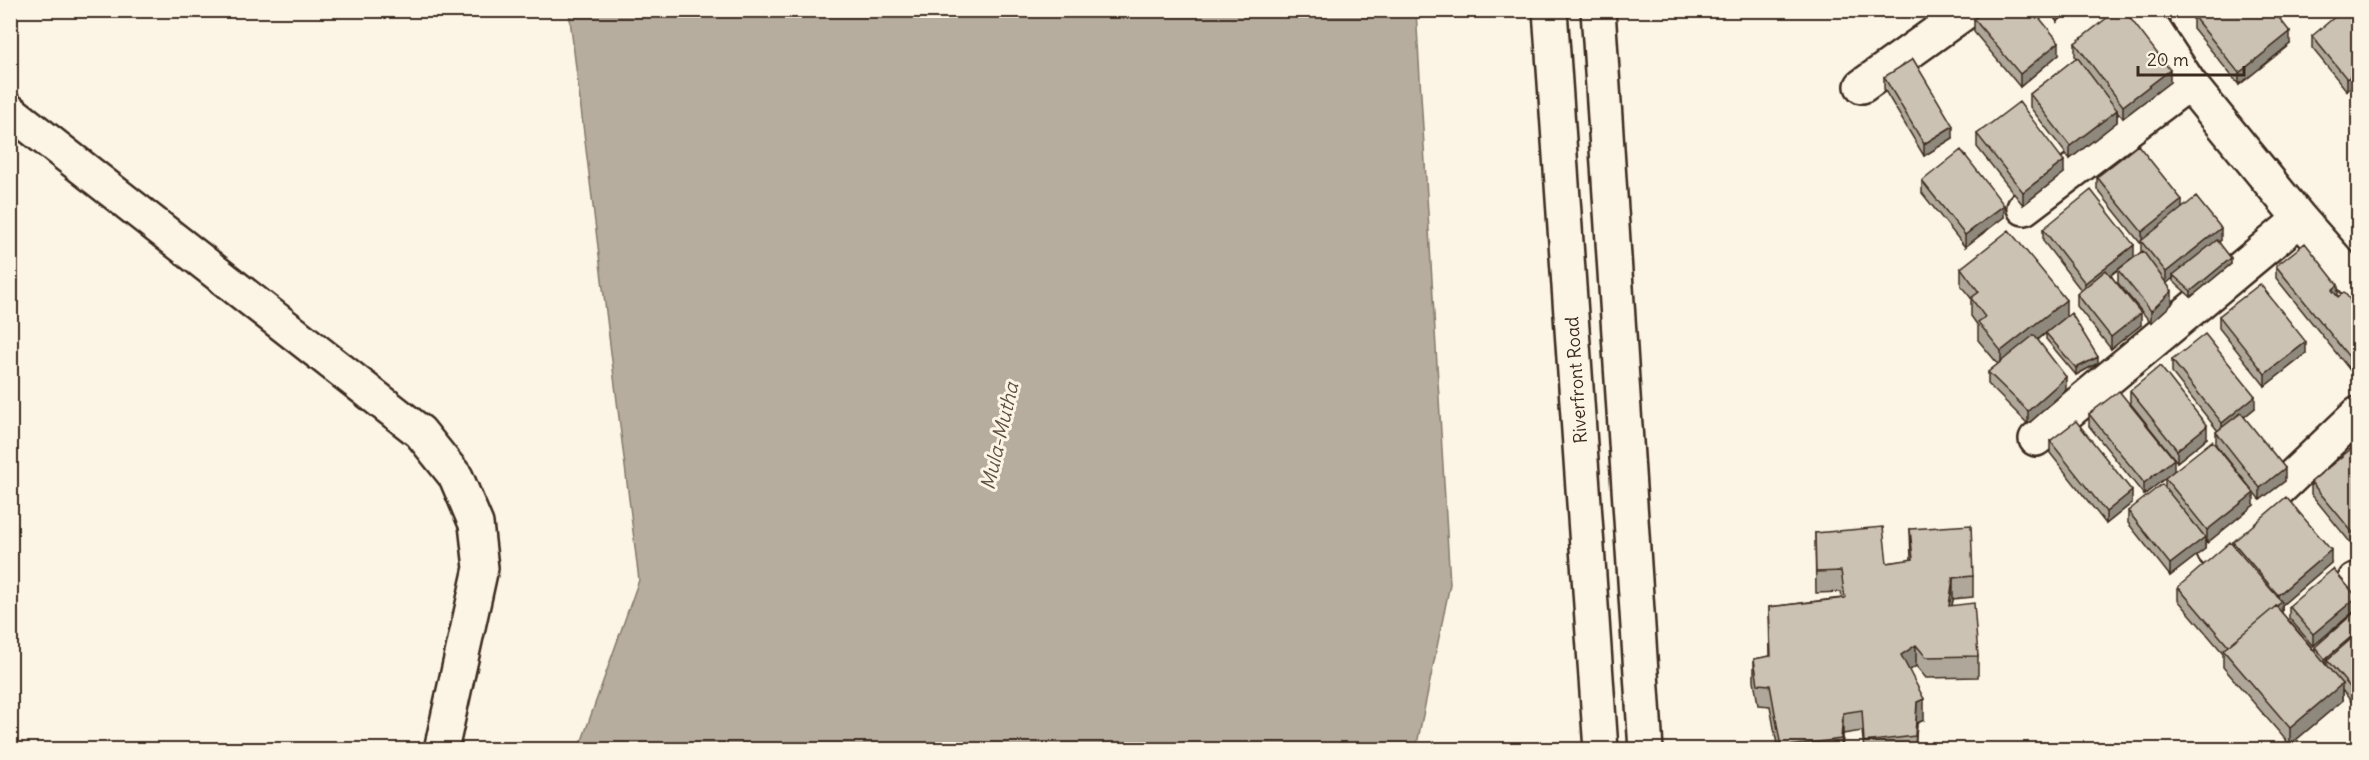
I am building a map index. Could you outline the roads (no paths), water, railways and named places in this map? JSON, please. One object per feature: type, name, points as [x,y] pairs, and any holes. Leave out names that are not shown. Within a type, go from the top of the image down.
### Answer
[{"type":"street","name":"Riverfront Road","points":[[1550,10],[1601,750]]},
{"type":"street","points":[[1598,10],[1646,750]]},
{"type":"street","points":[[1862,86],[1968,10]]},
{"type":"street","points":[[2141,10],[2189,83],[2300,219],[2358,285]]},
{"type":"street","points":[[2024,208],[2189,83]]},
{"type":"street","points":[[10,111],[420,432],[456,477],[476,524],[482,568],[441,750]]},
{"type":"street","points":[[2036,440],[2300,219]]},
{"type":"street","points":[[2214,551],[2358,414]]},
{"type":"water","name":"Mula-Mutha","points":[[569,11],[1416,11],[1450,584],[1416,749],[579,749],[639,580]]}]
